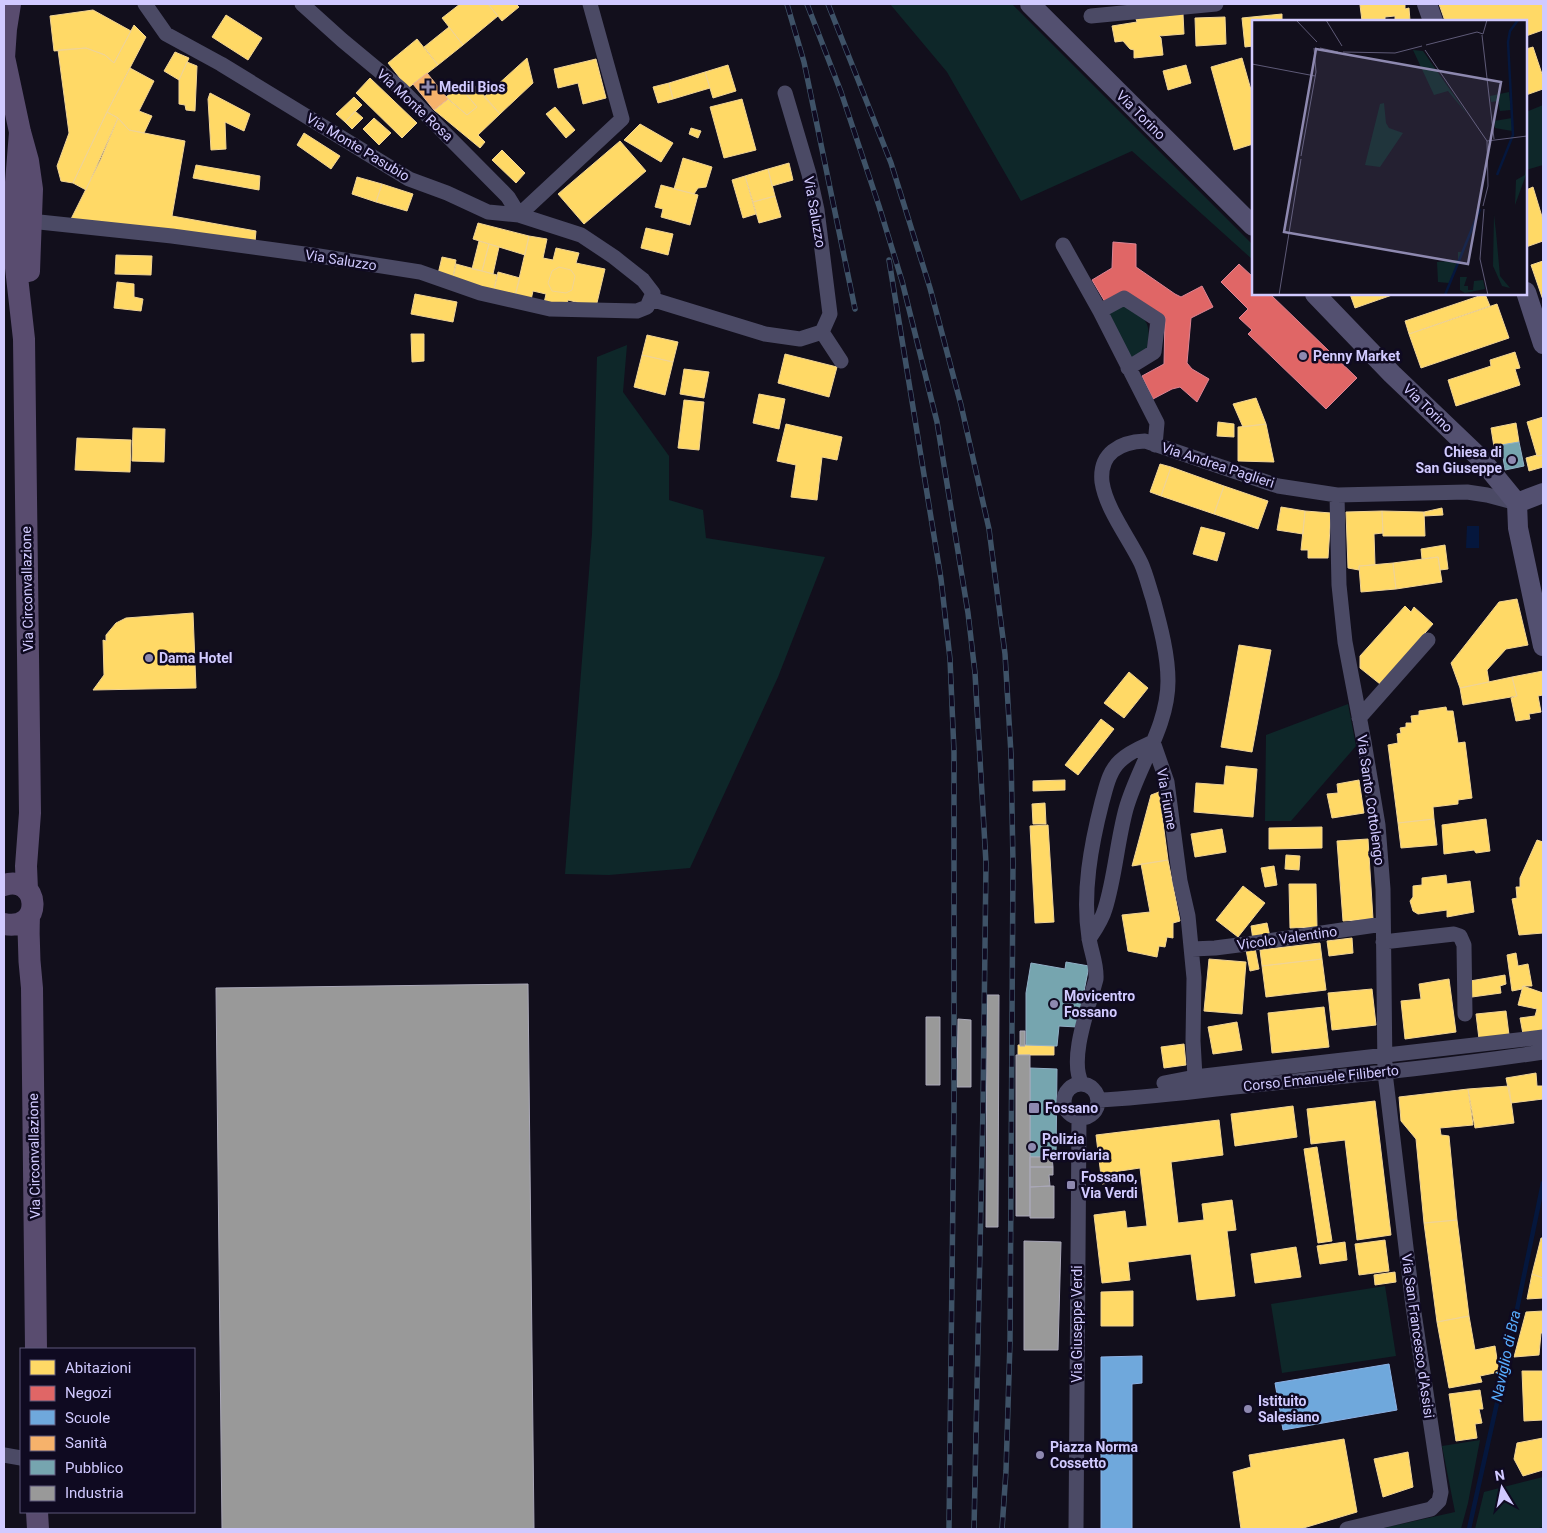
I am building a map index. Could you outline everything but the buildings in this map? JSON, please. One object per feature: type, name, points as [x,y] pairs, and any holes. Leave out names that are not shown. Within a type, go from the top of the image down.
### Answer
[{"type":"main road","name":"Via Circonvallazione","points":[[10,4],[4,57],[20,132],[14,250],[24,339],[30,813],[27,890]]},
{"type":"main road","name":"Via Circonvallazione","points":[[4,885],[28,840]]},
{"type":"main road","name":"Via Circonvallazione","points":[[4,885],[17,884],[27,890],[33,903],[29,916],[21,924],[4,924]]},
{"type":"main road","name":"Via Circonvallazione","points":[[29,916],[29,962],[32,988],[36,1348]]},
{"type":"main road","name":"Via Circonvallazione","points":[[4,924],[18,941],[29,962]]},
{"type":"main road","points":[[37,1513],[38,1529]]},
{"type":"street","name":"Via Monte Pasubio","points":[[145,4],[166,34],[221,64],[409,179],[447,193],[488,212],[519,215],[581,235],[614,257],[642,280],[653,293],[649,303]]},
{"type":"street","name":"Via Monte Rosa","points":[[302,4],[401,89],[508,197],[519,215]]},
{"type":"street","points":[[519,215],[622,118],[590,4]]},
{"type":"street","name":"Via Torino","points":[[1030,4],[1252,225]]},
{"type":"street","points":[[1091,16],[1216,4]]},
{"type":"street","points":[[1427,4],[1433,20]]},
{"type":"street","name":"Via Saluzzo","points":[[16,220],[182,238],[420,272],[480,293],[550,309],[637,311],[649,303],[765,334],[800,339],[822,332],[830,314],[817,210],[809,174],[785,92]]},
{"type":"street","name":"Via Andrea Paglieri","points":[[1063,245],[1100,311],[1158,424],[1155,445],[1278,486],[1338,495],[1473,493],[1517,503]]},
{"type":"street","name":"Via Torino","points":[[1316,295],[1392,374],[1486,464],[1517,503]]},
{"type":"street","points":[[1527,295],[1542,334]]},
{"type":"street","points":[[1100,311],[1124,298],[1158,320],[1154,352],[1128,368]]},
{"type":"street","points":[[822,332],[841,361]]},
{"type":"street","points":[[1089,939],[1105,910],[1126,809],[1141,767],[1164,717],[1168,681],[1165,652],[1153,600],[1142,565],[1106,498],[1102,481],[1103,467],[1107,458],[1116,447],[1129,442],[1144,441],[1155,445]]},
{"type":"street","points":[[1473,493],[1481,484],[1485,475],[1486,464]]},
{"type":"street","points":[[1543,493],[1517,503],[1518,528],[1543,646]]},
{"type":"street","name":"Via Santo Cottolengo","points":[[1338,495],[1339,585],[1345,642],[1378,825],[1383,889],[1385,1073]]},
{"type":"street","name":"Via Santo Cottolengo","points":[[1359,718],[1428,640]]},
{"type":"street","points":[[1082,1084],[1071,1088],[1064,1098],[1069,1113],[1079,1118],[1093,1114],[1098,1100],[1094,1091],[1082,1084],[1077,1076],[1077,1053],[1097,970],[1089,939],[1088,881],[1094,832],[1109,777],[1119,761],[1136,749],[1153,742]]},
{"type":"street","name":"Via Fiume","points":[[1153,742],[1167,782],[1180,881],[1188,916],[1194,978],[1193,1041],[1197,1084]]},
{"type":"street","name":"Vicolo Valentino","points":[[1192,949],[1254,943],[1382,924]]},
{"type":"street","points":[[1383,942],[1454,934],[1460,936],[1464,946],[1465,1014]]},
{"type":"street","name":"Corso Emanuele Filiberto","points":[[1098,1100],[1136,1098],[1197,1084],[1385,1054],[1543,1037]]},
{"type":"street","name":"Corso Emanuele Filiberto","points":[[1164,1083],[1197,1084],[1385,1073],[1543,1052]]},
{"type":"street","name":"Via San Francesco d'Assisi","points":[[1347,1529],[1431,1509],[1440,1501],[1441,1492],[1413,1306],[1385,1073]]},
{"type":"street","name":"Via Giuseppe Verdi","points":[[1076,1529],[1079,1118]]},
{"type":"street","points":[[4,1455],[20,1458]]},
{"type":"green space","points":[[890,4],[1012,4],[1252,244],[1252,259],[1132,151],[1021,201],[947,72]]},
{"type":"green space","points":[[1543,105],[1543,165],[1527,170],[1527,112]]},
{"type":"green space","points":[[1123,305],[1146,321],[1149,332],[1147,348],[1131,358],[1108,312]]},
{"type":"green space","points":[[627,345],[623,392],[669,456],[669,500],[703,510],[706,538],[825,557],[778,677],[690,868],[609,875],[565,874],[592,534],[597,357]]},
{"type":"green space","points":[[1348,704],[1356,746],[1291,821],[1265,821],[1266,735]]},
{"type":"green space","points":[[1385,1286],[1396,1356],[1282,1373],[1271,1304]]},
{"type":"green space","points":[[1480,1440],[1461,1529],[1379,1529],[1455,1512],[1442,1446]]},
{"type":"green space","points":[[1543,1477],[1543,1527],[1535,1529],[1475,1529],[1484,1492]]},
{"type":"water","points":[[1467,526],[1479,526],[1479,548],[1466,548]]},
{"type":"waterway","name":"Naviglio di Bra","points":[[1469,1529],[1543,1183]]},
{"type":"railway","points":[[787,4],[804,62],[855,309]]},
{"type":"railway","points":[[807,4],[841,92],[902,281],[937,422],[968,613],[975,673],[986,863],[974,1529]]},
{"type":"railway","points":[[828,4],[891,163],[930,288],[961,405],[989,529],[1005,654],[1011,754],[1013,863],[1010,1342],[1006,1471],[1002,1529]]},
{"type":"railway","points":[[889,260],[941,579],[950,659],[954,752],[954,1108],[949,1529]]},
{"type":"place","name":"Medil Bios","points":[[428,87]]},
{"type":"place","name":"Penny Market","points":[[1303,356]]},
{"type":"place","name":"Chiesa di San Giuseppe","points":[[1512,460]]},
{"type":"place","name":"Dama Hotel","points":[[149,658]]},
{"type":"place","name":"Movicentro Fossano","points":[[1054,1004]]},
{"type":"place","name":"Fossano","points":[[1034,1108]]},
{"type":"place","name":"Polizia Ferroviaria","points":[[1032,1147]]},
{"type":"place","name":"Fossano, Via Verdi","points":[[1071,1185]]},
{"type":"place","name":"Istituito Salesiano","points":[[1248,1409]]},
{"type":"place","name":"Piazza Norma Cossetto","points":[[1040,1455]]}]
